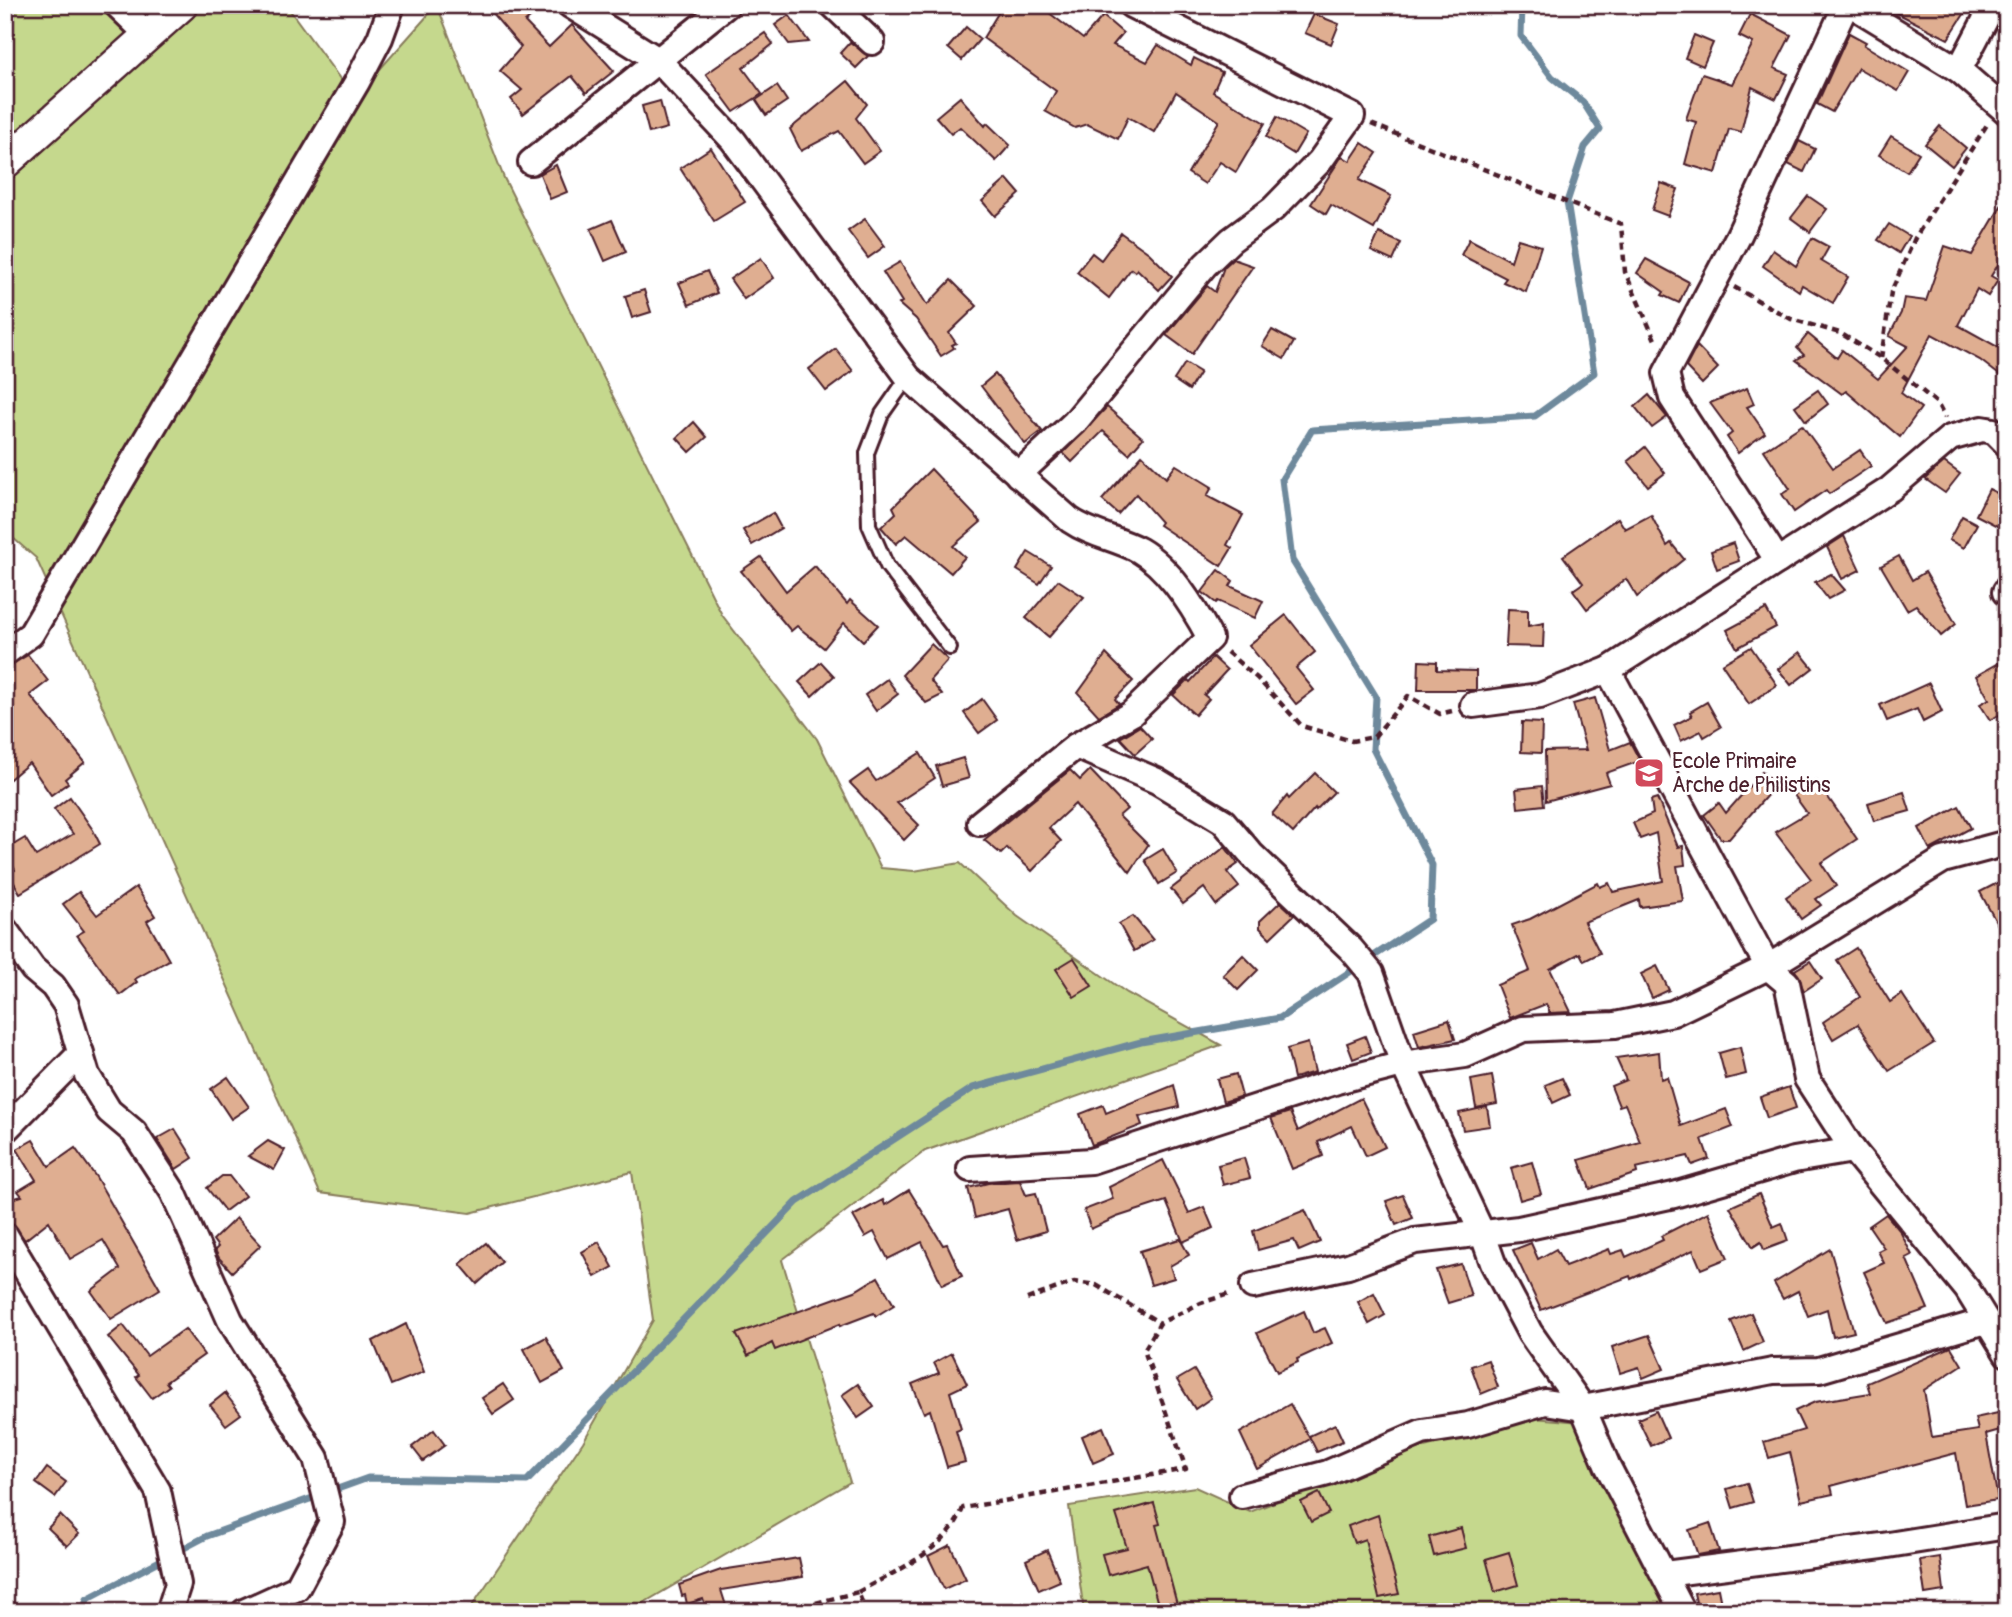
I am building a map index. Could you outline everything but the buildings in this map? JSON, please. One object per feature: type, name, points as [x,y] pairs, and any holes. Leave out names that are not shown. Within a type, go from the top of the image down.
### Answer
[{"type":"street","points":[[117,5],[148,35]]},
{"type":"street","points":[[5,163],[182,5]]},
{"type":"street","points":[[5,653],[31,634],[357,82],[380,38],[392,5]]},
{"type":"street","points":[[570,5],[658,60],[733,140],[908,377],[1018,475],[1090,533],[1116,539],[1142,552],[1187,596],[1210,638],[1131,714],[1076,746],[980,823]]},
{"type":"street","points":[[531,162],[727,5]]},
{"type":"street","points":[[833,5],[872,42]]},
{"type":"street","points":[[1018,475],[1075,422],[1205,265],[1231,240],[1273,209],[1320,161],[1352,117],[1131,5]]},
{"type":"street","points":[[1778,561],[1672,398],[1666,373],[1718,278],[1846,5]]},
{"type":"street","points":[[1852,5],[1959,70],[2002,109]]},
{"type":"street","points":[[1959,70],[1993,5]]},
{"type":"street","points":[[1473,705],[1540,695],[1608,670],[1890,489],[1950,438],[1982,429],[1994,431],[2007,444]]},
{"type":"street","points":[[1608,670],[1768,967],[1787,984],[1807,1079],[1853,1150],[1967,1289],[2007,1354]]},
{"type":"street","points":[[1076,746],[1157,781],[1223,821],[1252,855],[1329,927],[1371,973],[1403,1064],[1483,1235],[1493,1263],[1530,1334],[1583,1408],[1607,1465],[1683,1612]]},
{"type":"street","points":[[970,1169],[1091,1161],[1337,1081],[1403,1064],[1465,1055],[1523,1029],[1615,1025],[1673,1013],[1768,967],[1943,860],[2007,843]]},
{"type":"street","points":[[5,930],[33,969],[53,986],[66,1005],[88,1075],[109,1111],[134,1132],[173,1192],[230,1320],[316,1458],[332,1522],[297,1588],[244,1612]]},
{"type":"street","points":[[5,1130],[81,1053]]},
{"type":"street","points":[[1253,1286],[1348,1266],[1415,1241],[1483,1235],[1674,1195],[1794,1160],[1853,1150]]},
{"type":"street","points":[[5,1235],[158,1491],[178,1584],[169,1612]]},
{"type":"street","points":[[1242,1496],[1328,1473],[1422,1432],[1468,1425],[1545,1402],[1583,1408],[1773,1371],[1819,1370],[1985,1321]]},
{"type":"street","points":[[1665,1574],[1882,1546],[2007,1526]]},
{"type":"lane","points":[[908,377],[882,414],[867,453],[869,525],[887,566],[950,648]]},
{"type":"path","points":[[1881,358],[1891,292],[1915,238],[2002,109]]},
{"type":"path","points":[[1352,117],[1621,224],[1626,272],[1651,325],[1666,373]]},
{"type":"path","points":[[1718,278],[1791,319],[1840,333],[1881,358],[1937,403],[1947,421],[1950,438]]},
{"type":"path","points":[[1210,638],[1257,678],[1302,726],[1352,741],[1374,737],[1408,696],[1440,714],[1473,705]]},
{"type":"path","points":[[1027,1299],[1074,1282],[1096,1285],[1160,1323]]},
{"type":"path","points":[[781,1612],[858,1592],[919,1558],[957,1523],[963,1508],[1186,1469],[1144,1350],[1160,1323],[1201,1303],[1253,1286]]},
{"type":"path","points":[[858,1592],[866,1612]]},
{"type":"green space","points":[[5,5],[286,5],[346,87],[357,95],[437,5],[504,178],[722,615],[817,739],[881,868],[914,871],[960,863],[1017,916],[1127,993],[1221,1045],[925,1151],[782,1260],[850,1482],[628,1612],[459,1612],[472,1606],[583,1442],[653,1320],[632,1172],[470,1213],[320,1193],[36,558],[5,531]]},
{"type":"green space","points":[[1533,1418],[1582,1422],[1674,1612],[1084,1612],[1069,1506],[1195,1487],[1250,1512],[1398,1454]]},
{"type":"waterway","points":[[84,1612],[87,1599],[207,1536],[368,1478],[527,1481],[797,1202],[973,1088],[1141,1042],[1280,1018],[1430,919],[1432,865],[1373,749],[1376,697],[1292,560],[1282,479],[1312,430],[1535,416],[1594,373],[1567,202],[1585,147],[1600,129],[1583,102],[1552,77],[1521,36],[1522,5]]},
{"type":"place","name":"Ecole Primaire Arche de Philistins","points":[[1649,773]]}]
